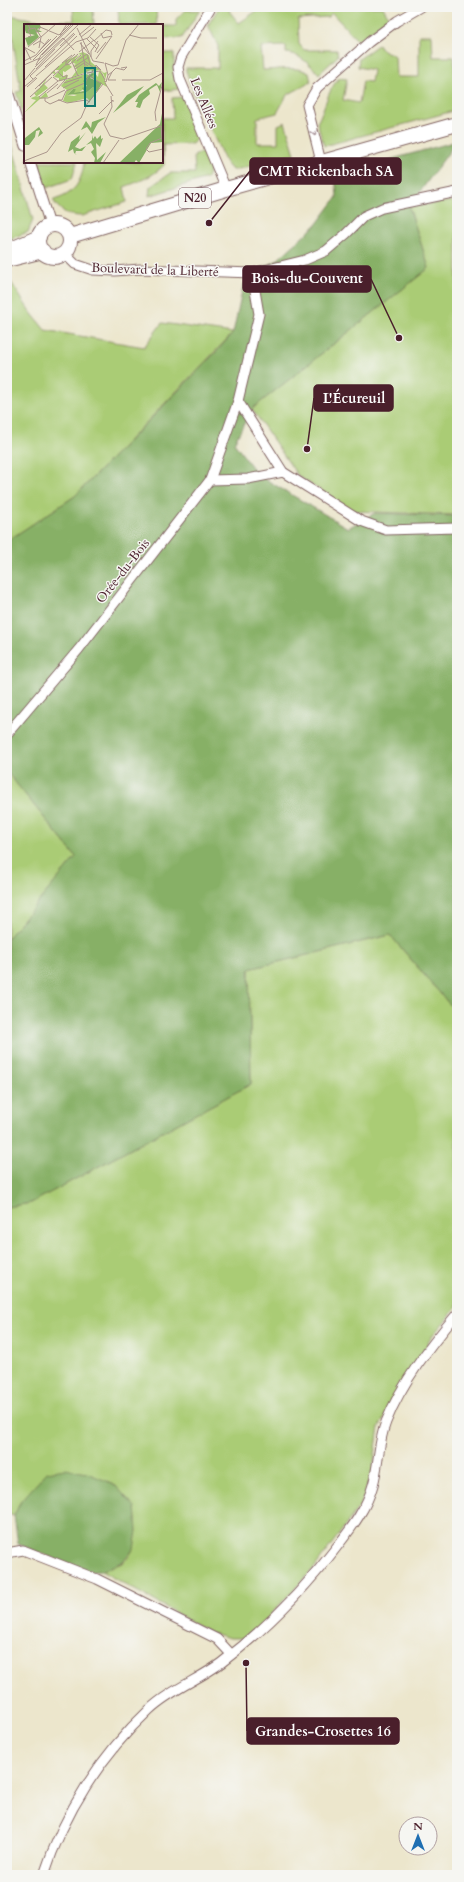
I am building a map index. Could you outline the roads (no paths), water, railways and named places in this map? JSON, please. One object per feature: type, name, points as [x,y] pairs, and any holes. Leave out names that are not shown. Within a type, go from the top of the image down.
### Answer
[{"type":"main road","name":"N20","points":[[70,236],[226,189],[457,124]]},
{"type":"main road","points":[[50,225],[60,226],[70,236],[70,245],[64,253],[52,256],[43,251],[39,242],[39,237],[43,230],[50,225]]},
{"type":"main road","points":[[7,251],[39,237]]},
{"type":"main road","points":[[7,260],[43,251]]},
{"type":"street","name":"Les Allées","points":[[211,7],[181,57],[178,67],[180,79],[226,189]]},
{"type":"street","points":[[321,162],[307,105],[317,88],[368,42],[397,21],[421,7]]},
{"type":"street","points":[[7,88],[24,143]]},
{"type":"street","points":[[30,163],[50,225]]},
{"type":"street","name":"Boulevard de la Liberté","points":[[64,253],[75,264],[94,270],[115,271],[140,269],[252,273],[305,260],[326,251],[364,216],[382,208],[457,192]]},
{"type":"street","name":"Orée-du-Bois","points":[[7,734],[79,649],[210,480],[238,401],[259,314],[252,273]]},
{"type":"street","points":[[238,401],[282,472],[361,521],[386,530],[457,528]]},
{"type":"street","points":[[210,480],[248,479],[282,472]]},
{"type":"street","points":[[44,1875],[56,1842],[70,1812],[101,1766],[130,1729],[159,1701],[174,1690],[213,1668],[266,1627],[289,1604],[323,1565],[358,1517],[373,1485],[382,1433],[391,1412],[425,1354],[457,1314]]},
{"type":"street","points":[[7,1553],[23,1550],[97,1579],[217,1639],[231,1654]]},
{"type":"place","name":"CMT Rickenbach SA","points":[[209,223]]},
{"type":"place","name":"Bois-du-Couvent","points":[[399,338]]},
{"type":"place","name":"L'Écureuil","points":[[307,449]]},
{"type":"place","name":"Grandes-Crosettes 16","points":[[246,1663]]}]
